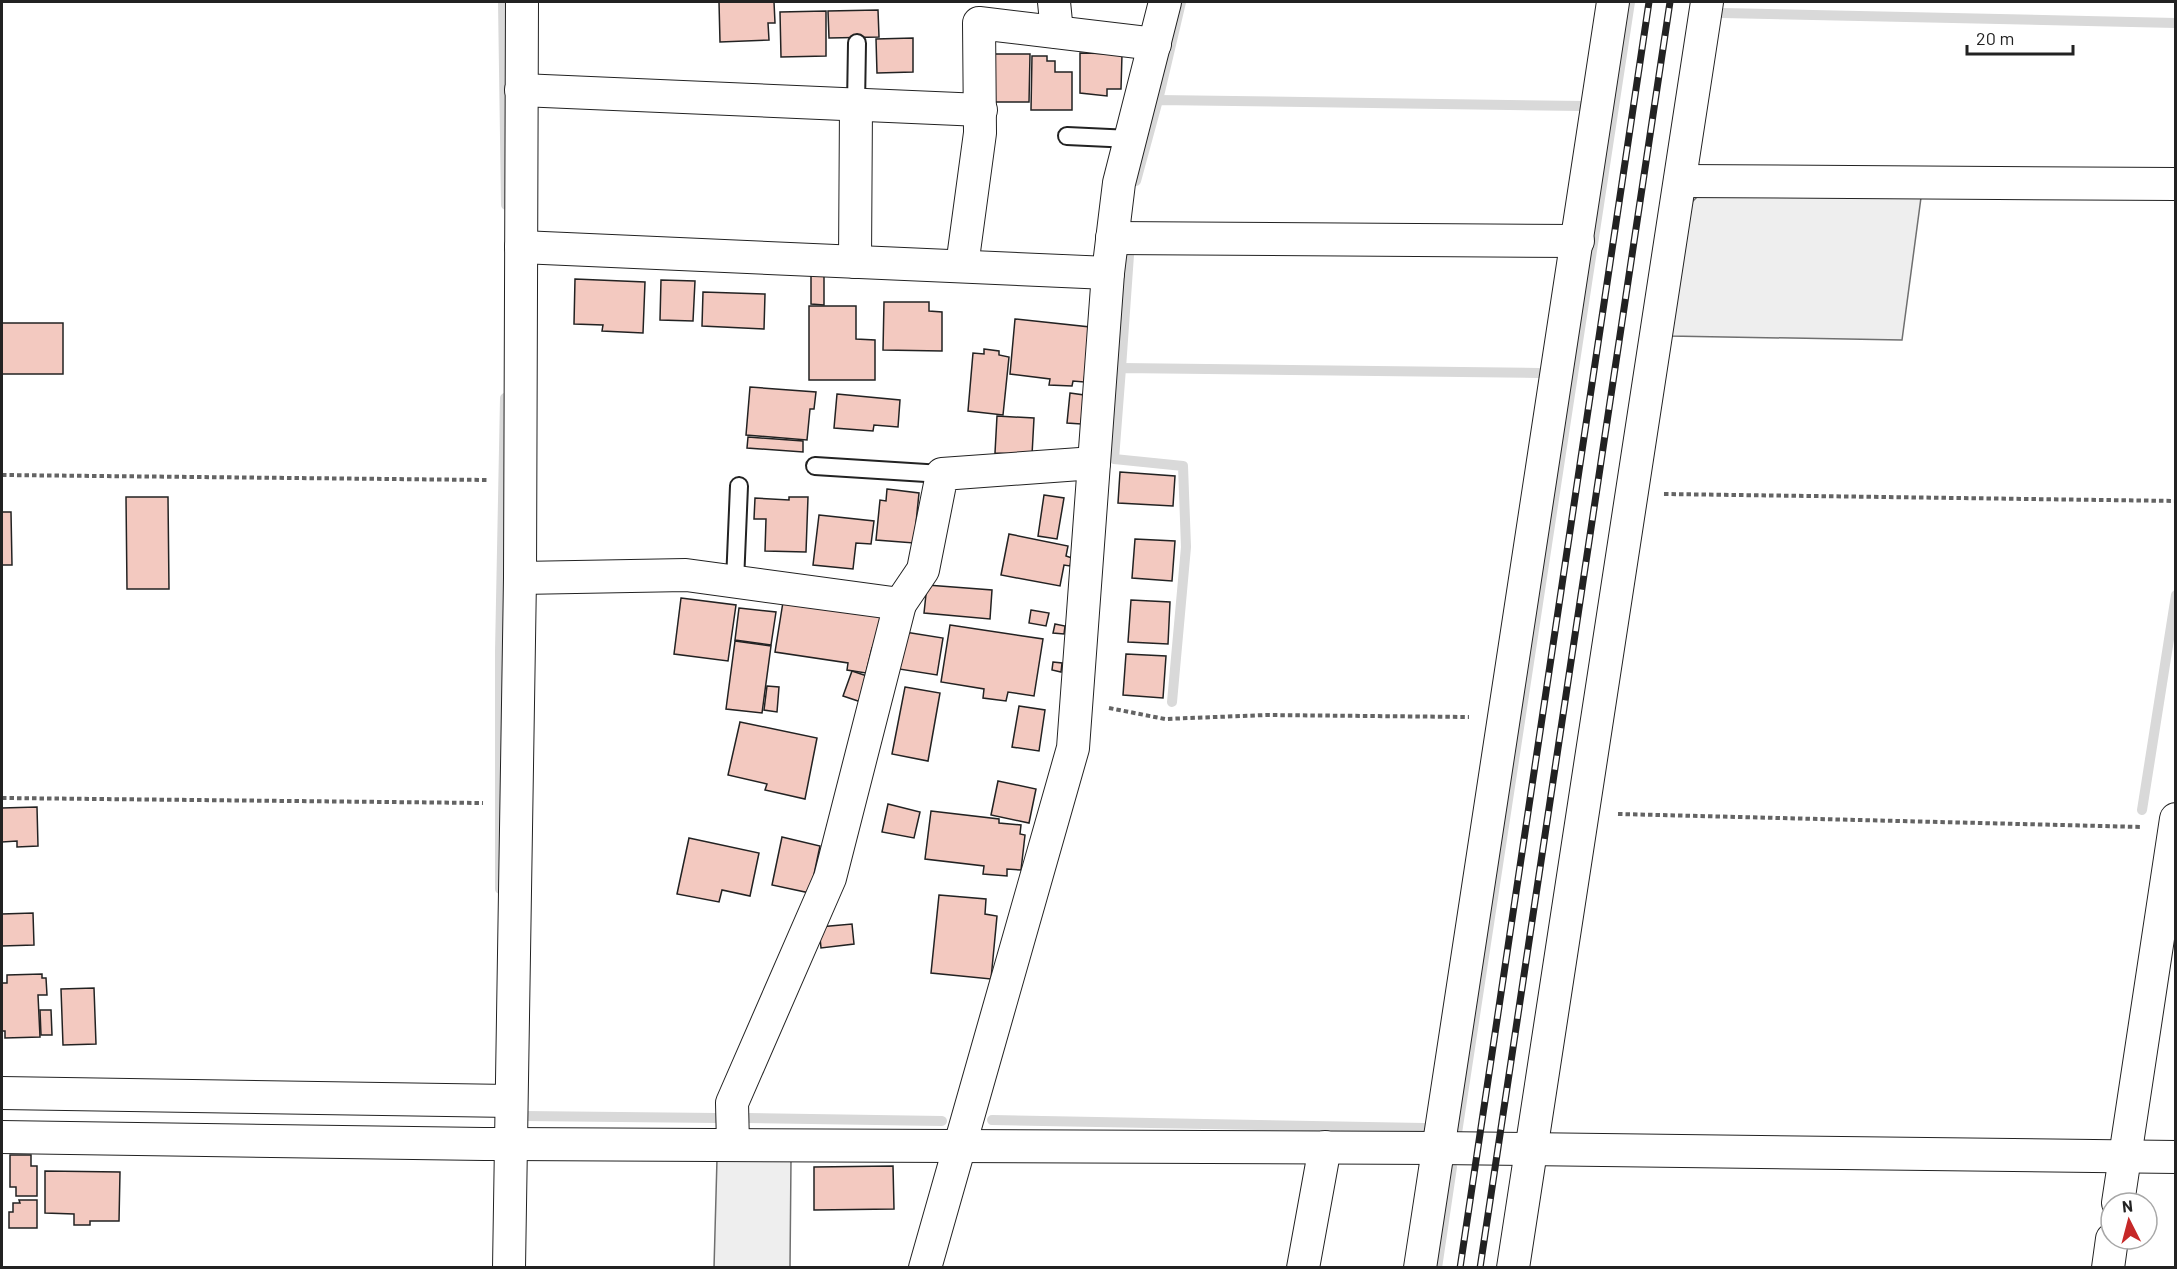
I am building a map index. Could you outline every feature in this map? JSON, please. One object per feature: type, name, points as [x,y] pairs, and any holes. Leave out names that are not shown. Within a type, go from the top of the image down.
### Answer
[{"type":"street","points":[[509,1268],[520,578],[522,2]]},
{"type":"street","points":[[1054,2],[1057,32]]},
{"type":"street","points":[[925,1268],[1072,748],[1112,238],[1119,183],[1165,2]]},
{"type":"street","points":[[1420,1268],[1578,241],[1612,2]]},
{"type":"street","points":[[1513,1268],[1707,2]]},
{"type":"street","points":[[962,266],[980,133],[979,23],[1155,44]]},
{"type":"street","points":[[521,90],[981,110]]},
{"type":"street","points":[[855,262],[856,105]]},
{"type":"street","points":[[1680,181],[2175,184]]},
{"type":"street","points":[[1112,238],[1578,241]]},
{"type":"street","points":[[521,247],[1108,273]]},
{"type":"street","points":[[733,1144],[732,1103],[830,878],[900,604],[923,570],[942,474],[1094,464]]},
{"type":"street","points":[[520,578],[686,575],[900,604]]},
{"type":"street","points":[[2120,1191],[2125,1156],[2164,978],[2175,824]]},
{"type":"street","points":[[2,1093],[511,1101]]},
{"type":"street","points":[[2,1137],[510,1143],[1438,1148],[2175,1157]]},
{"type":"street","points":[[1304,1268],[1325,1147]]},
{"type":"street","points":[[2108,1268],[2110,1251]]},
{"type":"lane","points":[[856,44],[856,105]]},
{"type":"lane","points":[[1067,136],[1131,139]]},
{"type":"lane","points":[[815,466],[942,474]]},
{"type":"lane","points":[[735,582],[739,486]]},
{"type":"path","points":[[2,475],[491,480]]},
{"type":"path","points":[[1630,494],[2175,501]]},
{"type":"path","points":[[1076,702],[1165,719],[1267,715],[1505,717]]},
{"type":"path","points":[[2,798],[487,803]]},
{"type":"path","points":[[1581,813],[2175,824]]},
{"type":"shaded area","points":[[1705,189],[1922,190],[1902,340],[1669,336],[1690,204]]},
{"type":"shaded area","points":[[717,1159],[791,1160],[790,1267],[714,1268]]},
{"type":"building","points":[[719,2],[774,2],[775,23],[768,23],[769,40],[720,42]]},
{"type":"building","points":[[878,10],[879,37],[829,38],[828,11]]},
{"type":"building","points":[[826,11],[826,56],[781,57],[780,12]]},
{"type":"building","points":[[913,38],[913,72],[877,73],[876,39]]},
{"type":"building","points":[[1080,53],[1122,54],[1121,89],[1107,89],[1107,96],[1080,93]]},
{"type":"building","points":[[993,54],[1030,54],[1029,102],[990,102]]},
{"type":"building","points":[[1032,56],[1047,56],[1047,61],[1055,61],[1055,72],[1072,72],[1072,110],[1031,110]]},
{"type":"building","points":[[811,270],[824,271],[824,305],[811,304]]},
{"type":"building","points":[[575,279],[645,282],[643,333],[602,331],[603,325],[574,324]]},
{"type":"building","points":[[661,280],[695,281],[693,321],[660,320]]},
{"type":"building","points":[[703,292],[765,294],[764,329],[702,326]]},
{"type":"building","points":[[884,302],[929,302],[929,311],[942,312],[942,351],[883,350]]},
{"type":"building","points":[[809,306],[856,306],[856,339],[875,340],[875,380],[809,380]]},
{"type":"building","points":[[1015,319],[1090,327],[1084,382],[1073,381],[1072,386],[1049,385],[1050,379],[1010,374]]},
{"type":"building","points":[[2,323],[63,323],[63,374],[2,374]]},
{"type":"building","points":[[984,349],[999,351],[999,355],[1009,357],[1003,415],[968,411],[973,353],[984,354]]},
{"type":"building","points":[[750,387],[816,392],[814,409],[810,409],[807,440],[746,435]]},
{"type":"building","points":[[1070,393],[1084,395],[1081,424],[1067,423]]},
{"type":"building","points":[[837,394],[900,400],[898,427],[874,425],[873,431],[834,428]]},
{"type":"building","points":[[997,416],[1034,418],[1032,455],[995,453]]},
{"type":"building","points":[[748,437],[803,441],[803,452],[747,448]]},
{"type":"building","points":[[1120,472],[1175,476],[1173,506],[1118,503]]},
{"type":"building","points":[[887,489],[919,493],[914,543],[876,540],[880,500],[886,501]]},
{"type":"building","points":[[1044,495],[1064,498],[1057,539],[1038,536]]},
{"type":"building","points":[[126,497],[168,497],[169,589],[127,589]]},
{"type":"building","points":[[789,497],[808,497],[806,552],[765,551],[766,519],[754,519],[755,498],[789,500]]},
{"type":"building","points":[[2,512],[11,512],[12,565],[2,565]]},
{"type":"building","points":[[819,515],[874,521],[871,544],[856,543],[853,569],[813,565]]},
{"type":"building","points":[[1009,534],[1068,546],[1066,556],[1072,558],[1070,566],[1064,565],[1060,586],[1001,575]]},
{"type":"building","points":[[1135,539],[1175,541],[1172,581],[1132,578]]},
{"type":"building","points":[[927,585],[992,590],[990,619],[924,613]]},
{"type":"building","points":[[681,598],[736,605],[728,661],[674,654]]},
{"type":"building","points":[[1131,600],[1170,602],[1168,644],[1128,642]]},
{"type":"building","points":[[783,602],[881,616],[876,649],[872,648],[866,673],[847,670],[848,663],[775,652]]},
{"type":"building","points":[[739,608],[776,612],[771,645],[735,640]]},
{"type":"building","points":[[1031,610],[1049,613],[1046,626],[1029,623]]},
{"type":"building","points":[[1055,624],[1065,626],[1064,634],[1053,633]]},
{"type":"building","points":[[950,625],[1043,639],[1034,696],[1008,692],[1006,701],[983,698],[984,689],[941,682]]},
{"type":"building","points":[[905,632],[943,638],[937,675],[899,669]]},
{"type":"building","points":[[735,641],[771,646],[762,713],[726,709]]},
{"type":"building","points":[[1126,654],[1166,656],[1163,698],[1123,695]]},
{"type":"building","points":[[1053,662],[1062,663],[1061,672],[1052,670]]},
{"type":"building","points":[[852,671],[870,677],[861,702],[843,696]]},
{"type":"building","points":[[767,686],[779,687],[777,712],[764,710]]},
{"type":"building","points":[[905,687],[940,693],[928,761],[892,754]]},
{"type":"building","points":[[1019,706],[1045,710],[1039,751],[1012,747]]},
{"type":"building","points":[[740,722],[817,738],[805,799],[765,790],[767,784],[728,775]]},
{"type":"building","points":[[998,781],[1036,789],[1029,823],[991,815]]},
{"type":"building","points":[[888,804],[920,812],[914,838],[882,832]]},
{"type":"building","points":[[37,807],[38,846],[17,847],[17,841],[2,842],[2,808]]},
{"type":"building","points":[[931,811],[999,819],[999,823],[1021,825],[1020,834],[1025,835],[1021,870],[1007,869],[1007,876],[983,874],[984,866],[925,859]]},
{"type":"building","points":[[782,837],[820,846],[810,893],[772,885]]},
{"type":"building","points":[[689,838],[759,853],[750,896],[722,890],[719,902],[677,894]]},
{"type":"building","points":[[939,895],[986,899],[985,914],[997,916],[991,979],[931,973]]},
{"type":"building","points":[[33,913],[34,945],[2,946],[2,914]]},
{"type":"building","points":[[852,924],[854,944],[821,948],[819,927]]},
{"type":"building","points":[[42,974],[42,978],[46,978],[47,995],[38,995],[40,1037],[5,1038],[5,1031],[2,1031],[2,983],[7,983],[7,975]]},
{"type":"building","points":[[94,988],[96,1044],[63,1045],[61,989]]},
{"type":"building","points":[[40,1010],[51,1010],[52,1035],[41,1035]]},
{"type":"building","points":[[10,1155],[31,1155],[31,1166],[37,1166],[37,1196],[16,1196],[16,1187],[10,1187]]},
{"type":"building","points":[[893,1166],[894,1209],[814,1210],[814,1167]]},
{"type":"building","points":[[45,1171],[120,1172],[119,1221],[90,1221],[90,1225],[74,1225],[74,1214],[45,1213]]},
{"type":"building","points":[[19,1200],[37,1200],[37,1228],[9,1228],[9,1212],[13,1212],[13,1203],[20,1203]]},
{"type":"waterway","points":[[503,2],[506,205]]},
{"type":"waterway","points":[[1158,100],[1181,2]]},
{"type":"waterway","points":[[1457,1133],[1630,2]]},
{"type":"waterway","points":[[1722,13],[2176,23]]},
{"type":"waterway","points":[[1136,181],[1158,100],[1583,106]]},
{"type":"waterway","points":[[1121,368],[1129,255]]},
{"type":"waterway","points":[[1172,702],[1186,547],[1183,466],[1114,459],[1121,368],[1539,373]]},
{"type":"waterway","points":[[500,889],[500,652],[505,398]]},
{"type":"waterway","points":[[2142,810],[2176,595]]},
{"type":"waterway","points":[[524,1116],[716,1118]]},
{"type":"waterway","points":[[747,1118],[942,1121]]},
{"type":"waterway","points":[[992,1120],[1424,1128]]},
{"type":"waterway","points":[[1437,1268],[1452,1167]]},
{"type":"railway","points":[[1460,1268],[1649,2]]},
{"type":"railway","points":[[1480,1268],[1670,2]]}]
